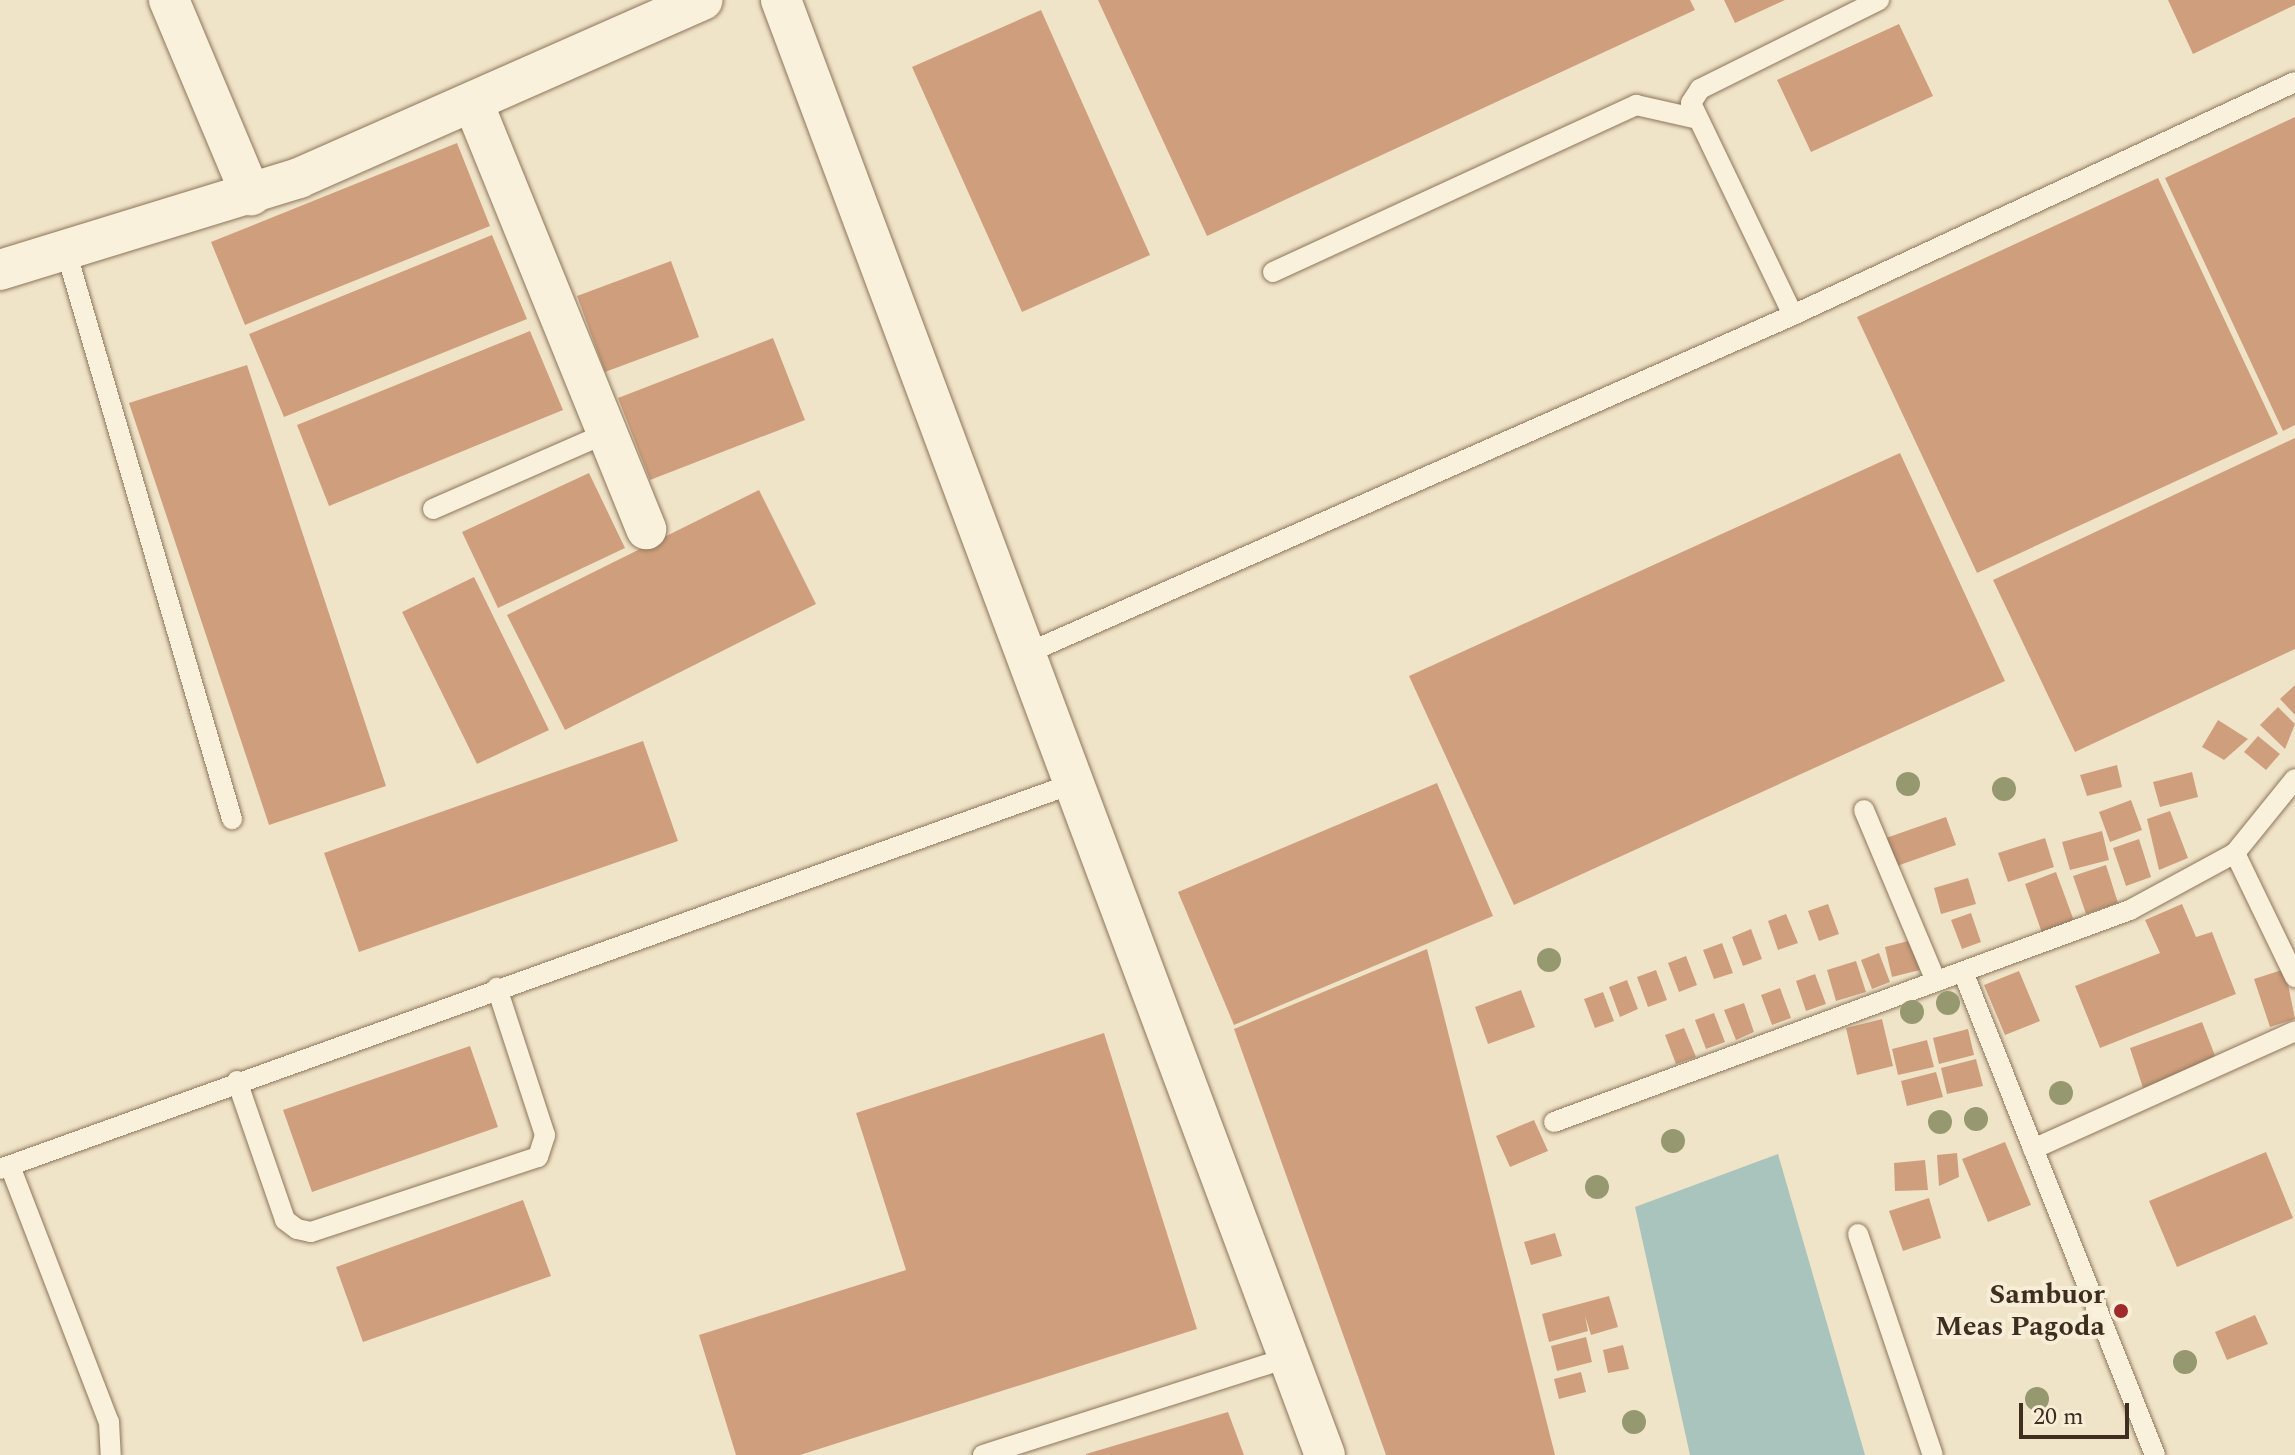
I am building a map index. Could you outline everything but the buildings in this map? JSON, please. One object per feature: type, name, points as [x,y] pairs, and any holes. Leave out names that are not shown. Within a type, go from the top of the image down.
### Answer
[{"type":"street","points":[[169,0],[251,195]]},
{"type":"street","points":[[0,270],[251,195],[474,105],[702,0]]},
{"type":"street","points":[[781,0],[1023,655],[1325,1455]]},
{"type":"street","points":[[474,105],[646,529]]},
{"type":"lane","points":[[1793,315],[1693,118],[1691,103],[1700,89],[1879,0]]},
{"type":"lane","points":[[1023,655],[1793,315],[2295,82]]},
{"type":"lane","points":[[1273,272],[1636,105],[1693,118]]},
{"type":"lane","points":[[66,251],[232,819]]},
{"type":"lane","points":[[433,509],[607,433]]},
{"type":"lane","points":[[1554,1122],[2130,910],[2235,853],[2295,779]]},
{"type":"lane","points":[[111,1455],[109,1422],[5,1168],[237,1081],[1072,784]]},
{"type":"lane","points":[[1864,810],[1936,981]]},
{"type":"lane","points":[[2235,853],[2295,977]]},
{"type":"lane","points":[[1963,972],[2155,1455]]},
{"type":"lane","points":[[237,1081],[285,1220],[297,1229],[311,1232],[538,1157],[545,1135],[497,988]]},
{"type":"lane","points":[[2033,1149],[2295,1031]]},
{"type":"lane","points":[[1858,1234],[1933,1455]]},
{"type":"lane","points":[[983,1455],[1287,1358]]},
{"type":"water","points":[[1778,1154],[1865,1455],[1690,1455],[1635,1207]]},
{"type":"place","name":"Sambuor Meas Pagoda","points":[[2121,1311]]}]
